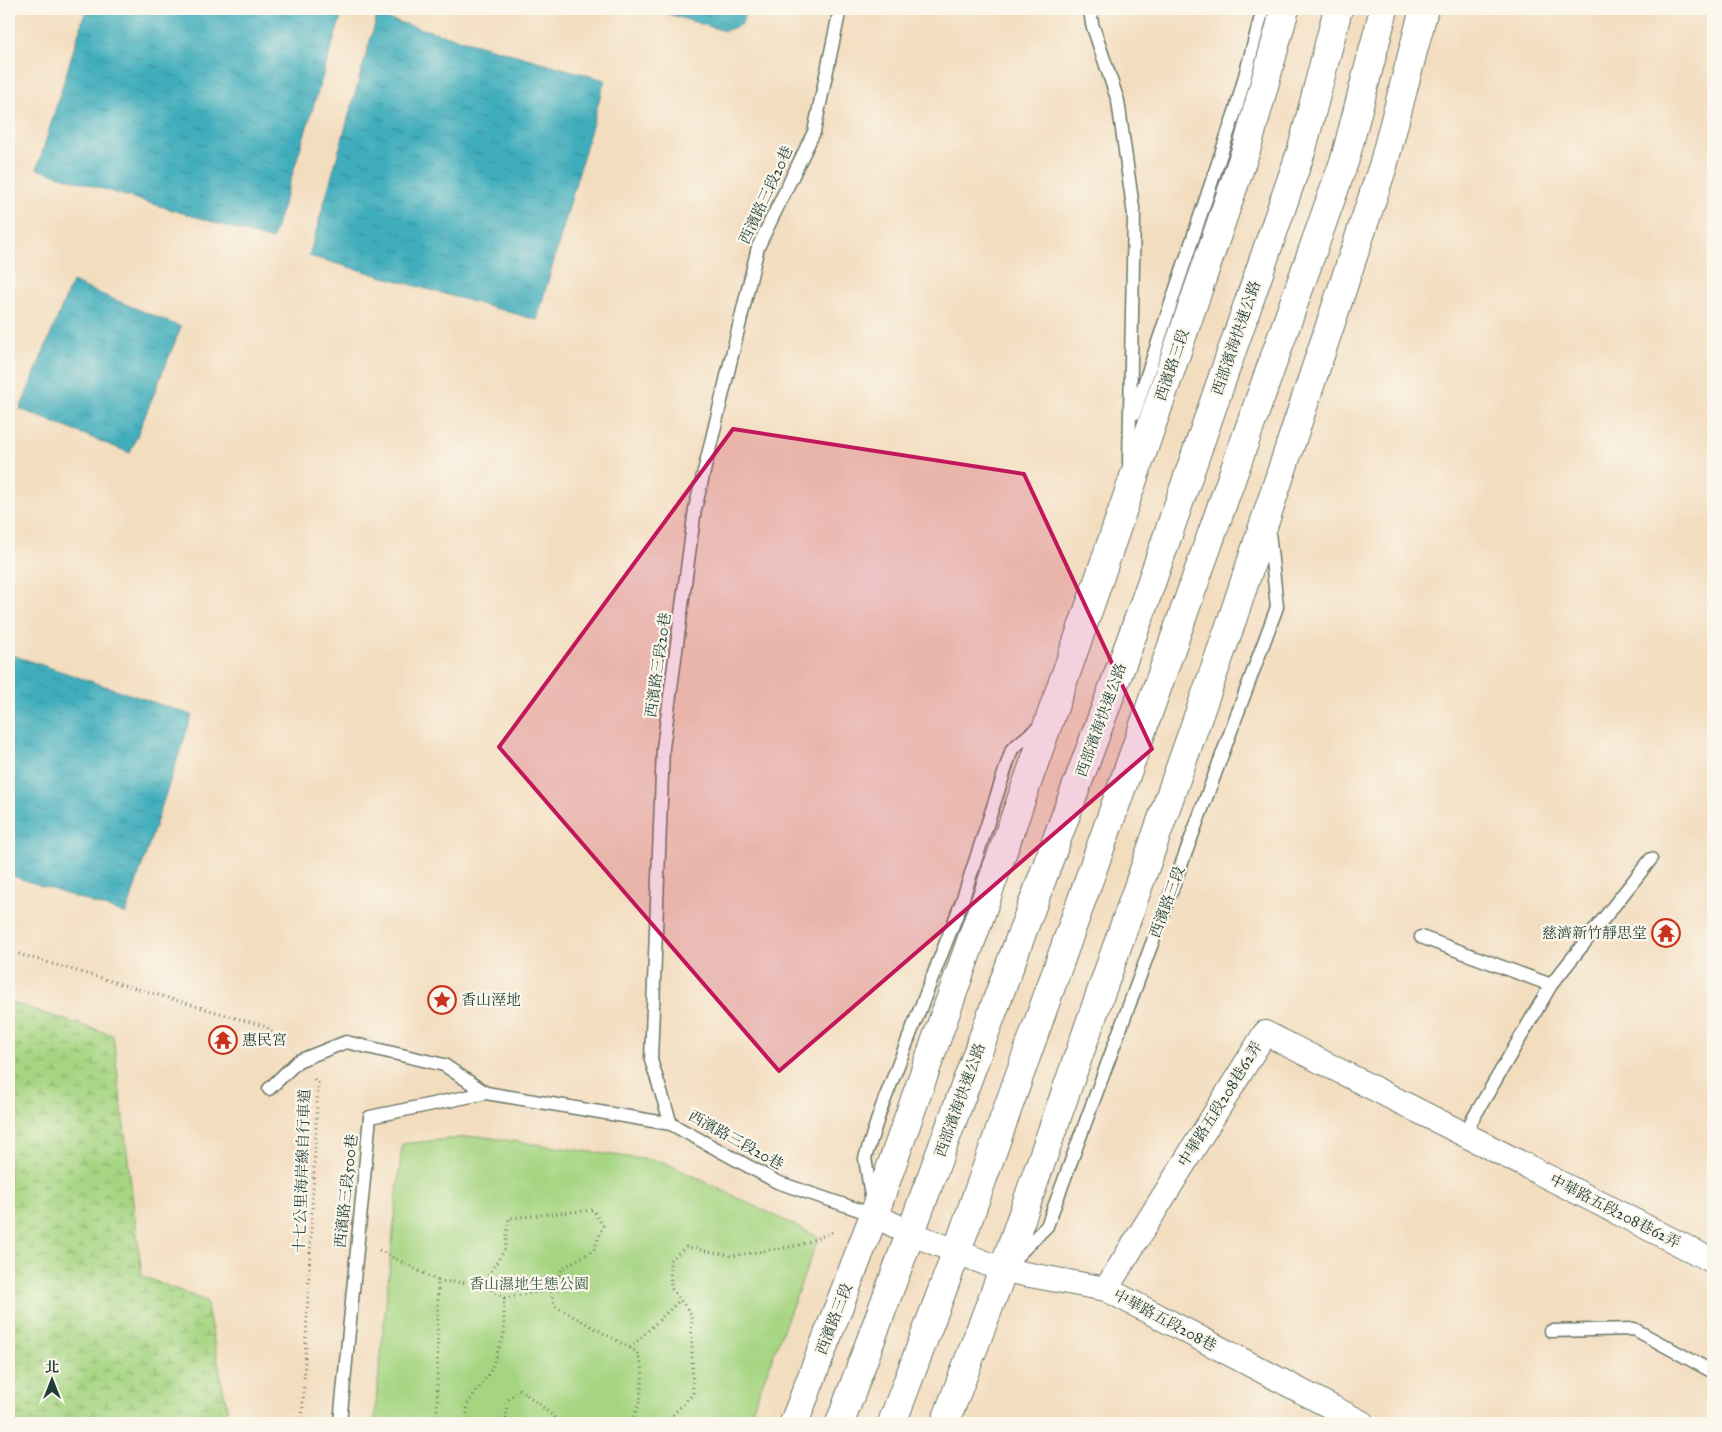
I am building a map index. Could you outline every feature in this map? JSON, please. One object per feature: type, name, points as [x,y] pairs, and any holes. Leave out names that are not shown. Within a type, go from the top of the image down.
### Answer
[{"type":"main road","name":"西濱路三段","points":[[794,1423],[874,1215],[1128,493],[1248,144],[1285,9]]},
{"type":"main road","name":"西部濱海快速公路","points":[[840,1423],[1144,606],[1302,149],[1338,9]]},
{"type":"main road","points":[[892,1423],[957,1251],[1345,159],[1384,9]]},
{"type":"main road","name":"西濱路三段","points":[[945,1423],[1003,1270],[1224,645],[1383,166],[1421,21]]},
{"type":"street","name":"中華路五段208巷62弄","points":[[1106,1289],[1265,1033],[1713,1261]]},
{"type":"street","name":"中華路五段208巷","points":[[874,1215],[910,1234],[1003,1270],[1106,1289],[1362,1423]]},
{"type":"lane","name":"西濱路三段20巷","points":[[840,9],[814,132],[758,247],[695,510],[663,748],[651,1060],[671,1124],[777,1182],[874,1215]]},
{"type":"lane","points":[[1090,9],[1092,24],[1118,101],[1134,215],[1128,493]]},
{"type":"lane","name":"西濱路三段","points":[[1130,426],[1236,108],[1263,9]]},
{"type":"lane","name":"西濱路三段","points":[[1421,21],[1438,9]]},
{"type":"lane","name":"西濱路三段","points":[[1003,1270],[1046,1226],[1277,607],[1267,514]]},
{"type":"lane","points":[[1464,1134],[1551,985],[1651,859]]},
{"type":"lane","points":[[1421,937],[1551,985]]},
{"type":"lane","points":[[269,1089],[298,1061],[346,1042],[444,1065],[486,1093]]},
{"type":"lane","name":"西濱路三段500巷","points":[[340,1423],[370,1116],[486,1093],[671,1124]]},
{"type":"lane","points":[[1551,1331],[1634,1329],[1713,1372]]},
{"type":"path","name":"十七公里海岸線自行車道","points":[[9,951],[267,1027],[318,1083],[302,1423]]},
{"type":"path","points":[[483,1284],[505,1249],[510,1218],[593,1210],[603,1226],[594,1250],[563,1268],[550,1290],[555,1306],[637,1352],[644,1370],[640,1401],[631,1423]]},
{"type":"path","points":[[667,1423],[693,1394],[691,1314],[671,1288],[670,1260],[686,1247],[732,1256],[801,1245],[874,1215]]},
{"type":"path","points":[[358,1239],[438,1280],[483,1284],[504,1298],[550,1290]]},
{"type":"path","points":[[437,1423],[438,1280]]},
{"type":"path","points":[[467,1423],[467,1405],[490,1372],[504,1335],[504,1298]]},
{"type":"path","points":[[630,1348],[680,1300]]},
{"type":"path","points":[[509,1423],[506,1419],[507,1400],[519,1389],[540,1404],[561,1423]]},
{"type":"highlighted area","points":[[733,429],[1024,474],[1152,749],[779,1071],[499,747]]},
{"type":"green space","points":[[9,1002],[113,1035],[142,1276],[206,1301],[230,1423],[9,1423]]},
{"type":"green space","name":"香山濕地生態公園","points":[[477,1136],[664,1162],[819,1237],[747,1423],[374,1423],[402,1144]]},
{"type":"water","points":[[86,9],[325,9],[342,14],[272,240],[37,169]]},
{"type":"water","points":[[651,9],[746,9],[742,24],[725,31]]},
{"type":"water","points":[[377,16],[605,80],[537,320],[309,256]]},
{"type":"water","points":[[72,282],[181,327],[130,453],[20,409]]},
{"type":"water","points":[[9,654],[192,715],[126,914],[9,875]]},
{"type":"place","name":"慈濟新竹靜思堂","points":[[1666,933]]},
{"type":"place","name":"香山溼地","points":[[442,1000]]},
{"type":"place","name":"惠民宮","points":[[223,1040]]}]
